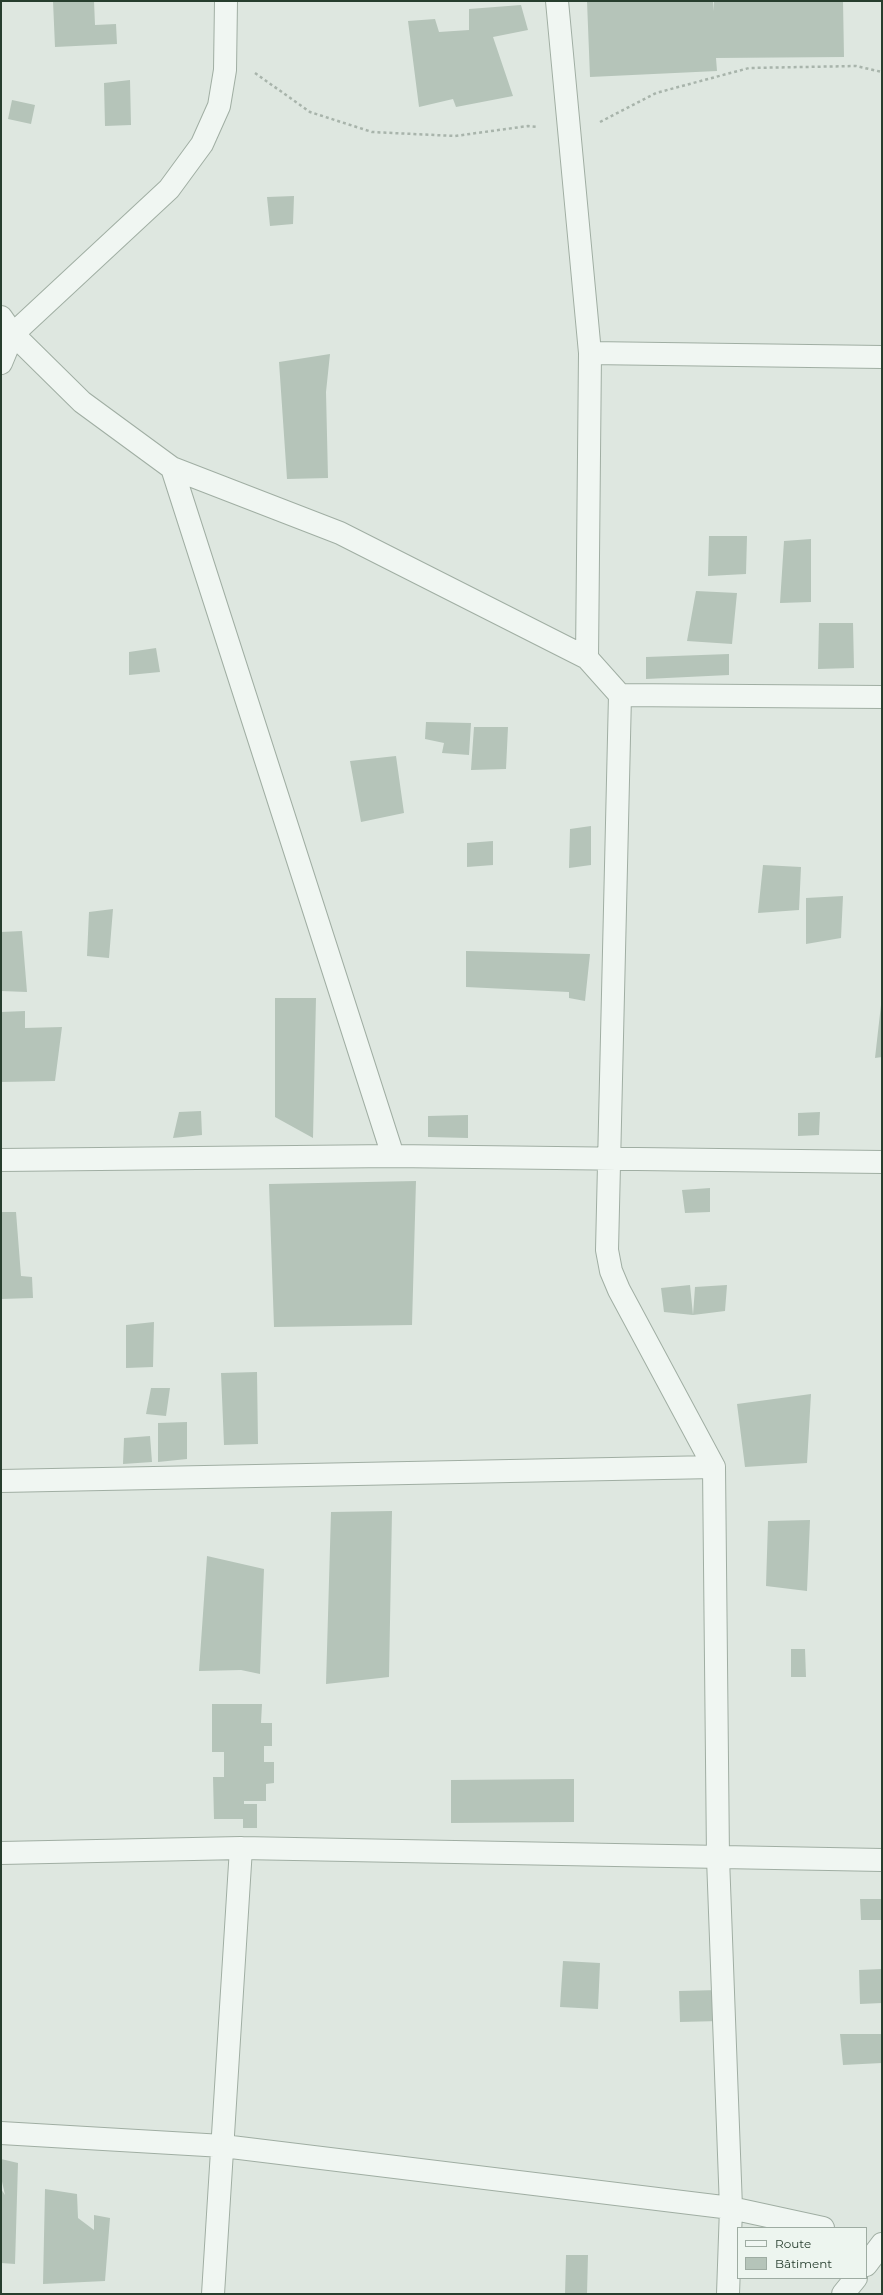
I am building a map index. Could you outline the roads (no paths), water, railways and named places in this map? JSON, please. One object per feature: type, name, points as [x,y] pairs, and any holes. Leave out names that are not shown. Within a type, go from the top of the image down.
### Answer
[{"type":"street","points":[[1,363],[7,325],[169,189],[202,144],[219,106],[225,70],[226,1]]},
{"type":"street","points":[[557,1],[590,354],[587,658]]},
{"type":"street","points":[[7,325],[82,402],[172,468],[340,533],[587,658],[620,695],[607,1250],[611,1271],[714,1467],[718,1858],[731,2208],[728,2294]]},
{"type":"street","points":[[590,354],[882,356]]},
{"type":"street","points":[[172,468],[393,1156]]},
{"type":"street","points":[[620,695],[882,696]]},
{"type":"street","points":[[1,1160],[393,1156],[882,1162]]},
{"type":"street","points":[[1,1481],[714,1467]]},
{"type":"street","points":[[213,2294],[224,2146],[241,1848]]},
{"type":"street","points":[[1,1853],[241,1848],[882,1860]]},
{"type":"street","points":[[1,2133],[224,2146],[731,2208],[818,2227]]},
{"type":"street","points":[[867,2237],[882,2242],[867,2264]]},
{"type":"street","points":[[843,2294],[855,2279]]}]
